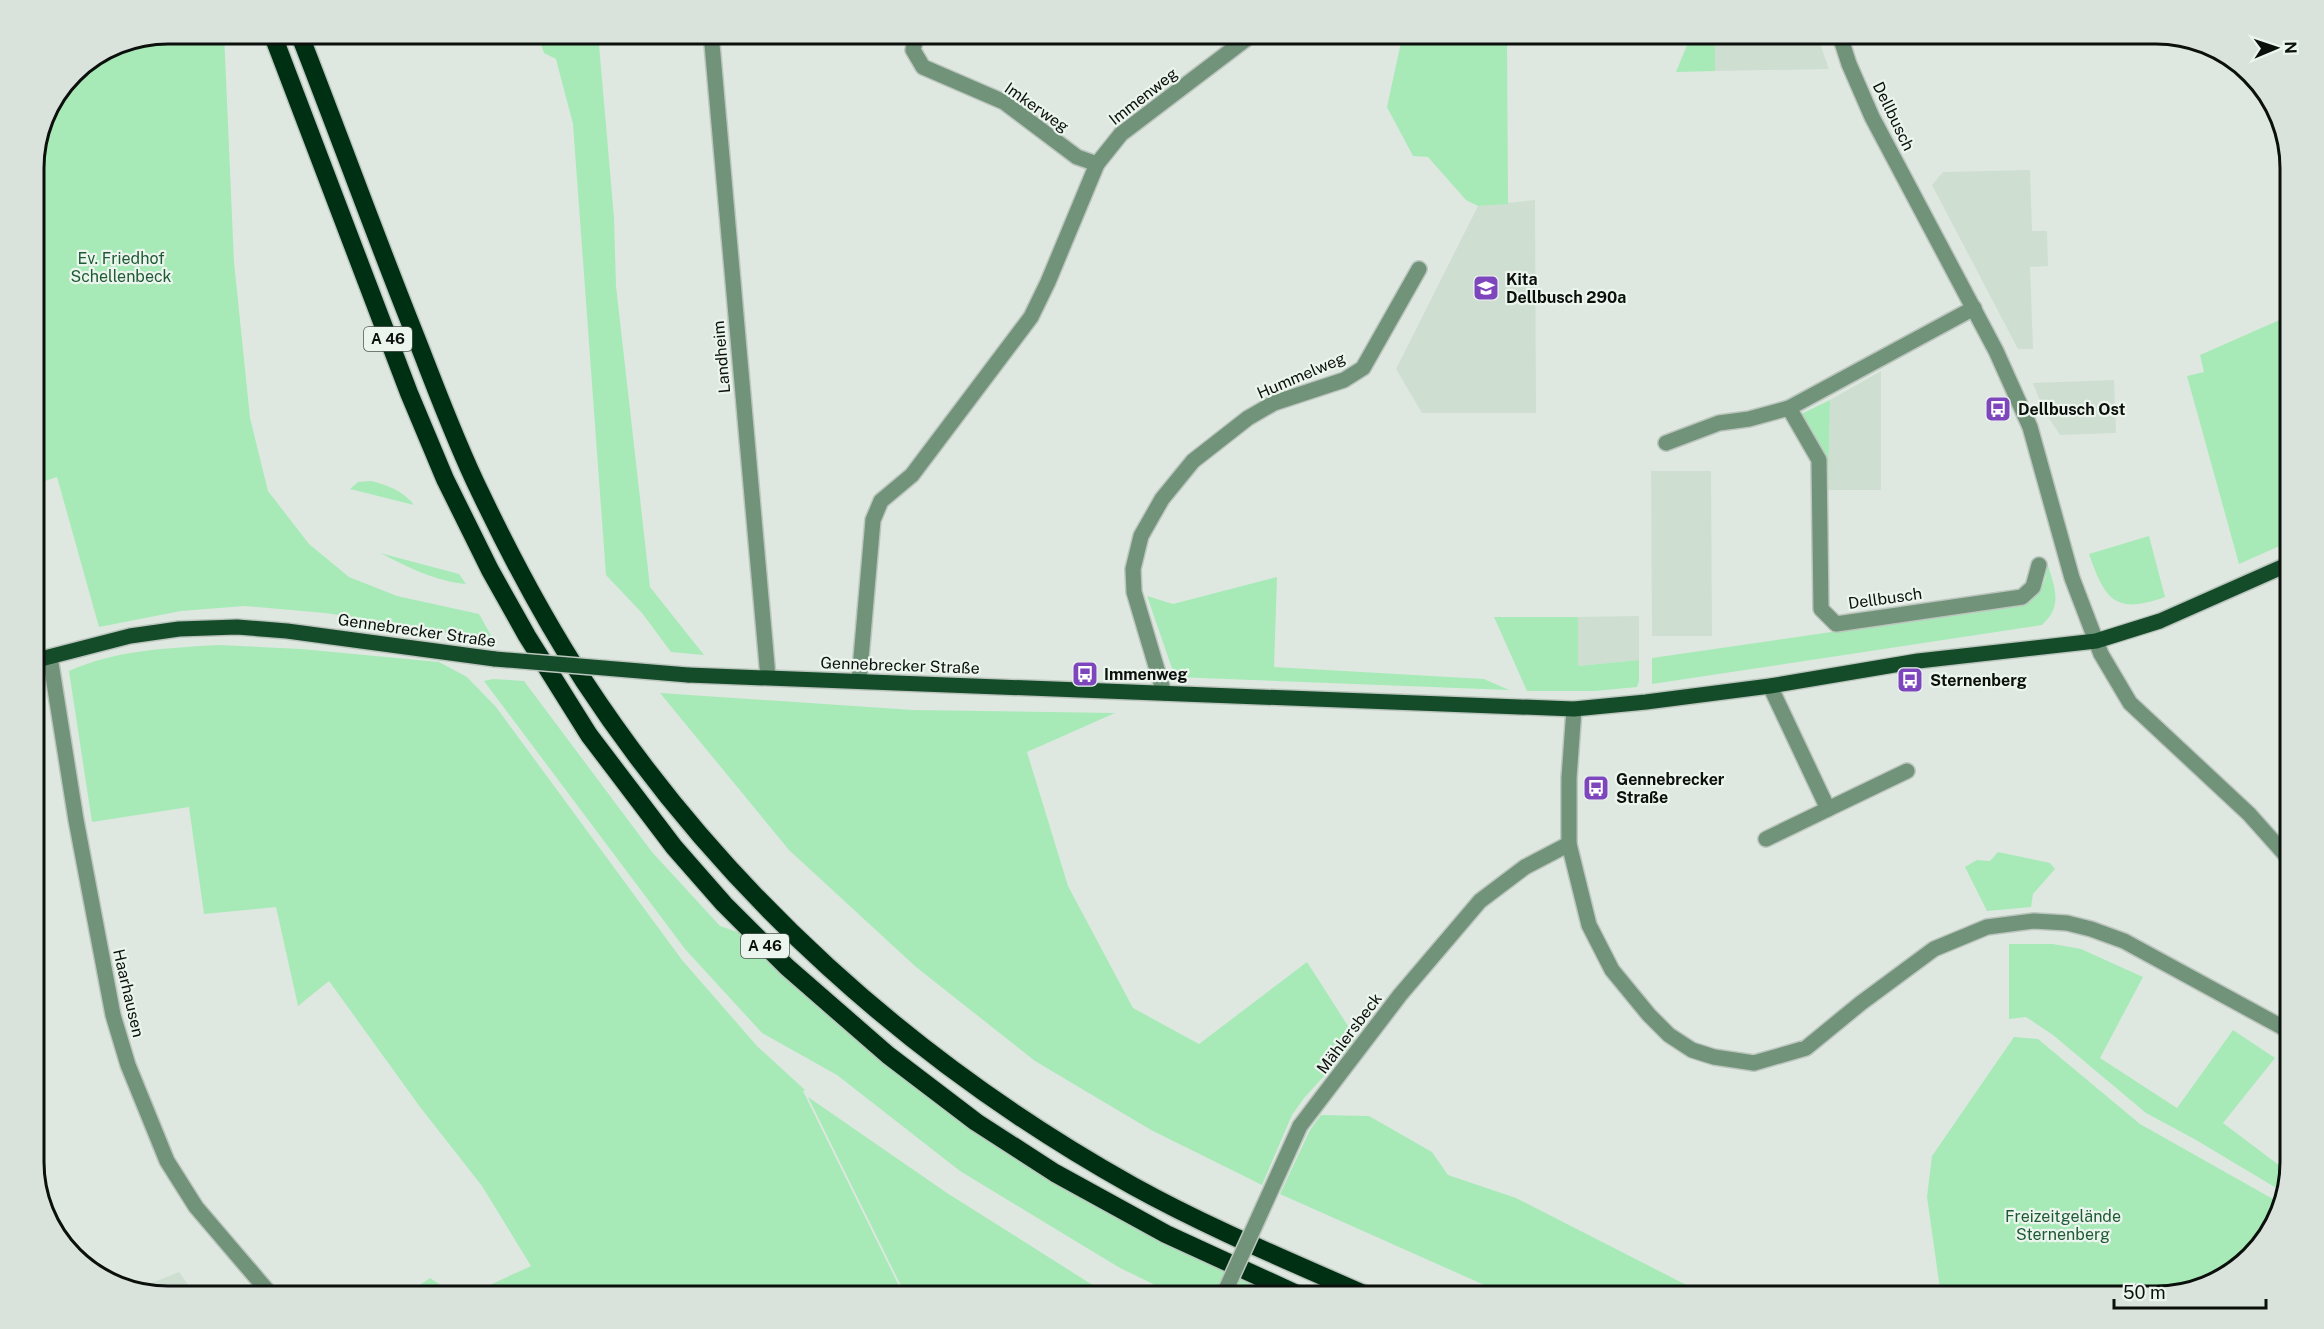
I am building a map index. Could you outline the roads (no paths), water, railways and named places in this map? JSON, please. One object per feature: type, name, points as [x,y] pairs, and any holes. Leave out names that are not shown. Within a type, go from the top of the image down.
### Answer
[{"type":"highway","name":"A 46","points":[[276,44],[409,393],[445,479],[501,589],[589,735],[674,848],[724,904],[787,966],[888,1054],[976,1122],[1055,1173],[1166,1234],[1279,1286]]},
{"type":"highway","name":"A 46","points":[[303,44],[449,423],[478,488],[558,640],[585,682],[635,753],[705,841],[754,895],[852,990],[956,1074],[1014,1113],[1137,1188],[1261,1250],[1345,1286]]},
{"type":"main road","name":"Gennebrecker Straße","points":[[44,658],[130,636],[179,629],[237,627],[287,631],[495,658],[688,675],[1574,709],[1770,686],[1918,661],[2096,641],[2160,621],[2280,568]]},
{"type":"street","name":"Landheim","points":[[712,44],[768,678]]},
{"type":"street","name":"Imkerweg","points":[[914,44],[913,50],[922,67],[1004,102],[1077,157],[1097,164]]},
{"type":"street","name":"Immenweg","points":[[858,681],[873,520],[881,501],[912,475],[1030,317],[1048,282],[1097,164],[1121,134],[1240,44]]},
{"type":"street","name":"Dellbusch","points":[[1843,44],[1872,117],[1996,351],[2030,427],[2072,578],[2096,641]]},
{"type":"street","name":"Hummelweg","points":[[1164,693],[1134,592],[1132,568],[1141,536],[1162,499],[1193,461],[1248,418],[1274,404],[1344,380],[1363,368],[1419,269]]},
{"type":"street","points":[[1666,442],[1719,423],[1749,419],[1789,408],[1974,308]]},
{"type":"street","name":"Dellbusch","points":[[1789,408],[1819,460],[1821,609],[1836,624],[2022,597],[2033,587],[2039,565]]},
{"type":"street","points":[[2096,641],[2130,703],[2249,814],[2280,849]]},
{"type":"street","name":"Haarhausen","points":[[50,657],[75,820],[113,1015],[129,1065],[167,1161],[196,1207],[263,1286]]},
{"type":"street","points":[[1770,686],[1828,809]]},
{"type":"street","points":[[1574,709],[1569,778],[1569,844],[1589,925],[1612,970],[1649,1015],[1669,1035],[1692,1050],[1714,1057],[1754,1063],[1806,1048],[1861,1003],[1934,950],[1988,927],[2034,921],[2067,923],[2124,941],[2280,1026]]},
{"type":"street","points":[[1766,839],[1907,771]]},
{"type":"street","name":"Mählersbeck","points":[[1228,1286],[1300,1126],[1400,995],[1480,900],[1525,867],[1569,844]]},
{"type":"place","name":"Kita Dellbusch 290a","points":[[1486,288]]},
{"type":"place","name":"Dellbusch Ost","points":[[1998,409]]},
{"type":"place","name":"Immenweg","points":[[1085,674]]},
{"type":"place","name":"Sternenberg","points":[[1910,680]]},
{"type":"place","name":"Gennebrecker Straße","points":[[1596,788]]},
{"type":"park label","name":"Ev. Friedhof Schellenbeck","points":[[121,267]]},
{"type":"park label","name":"Freizeitgelände Sternenberg","points":[[2063,1225]]}]
